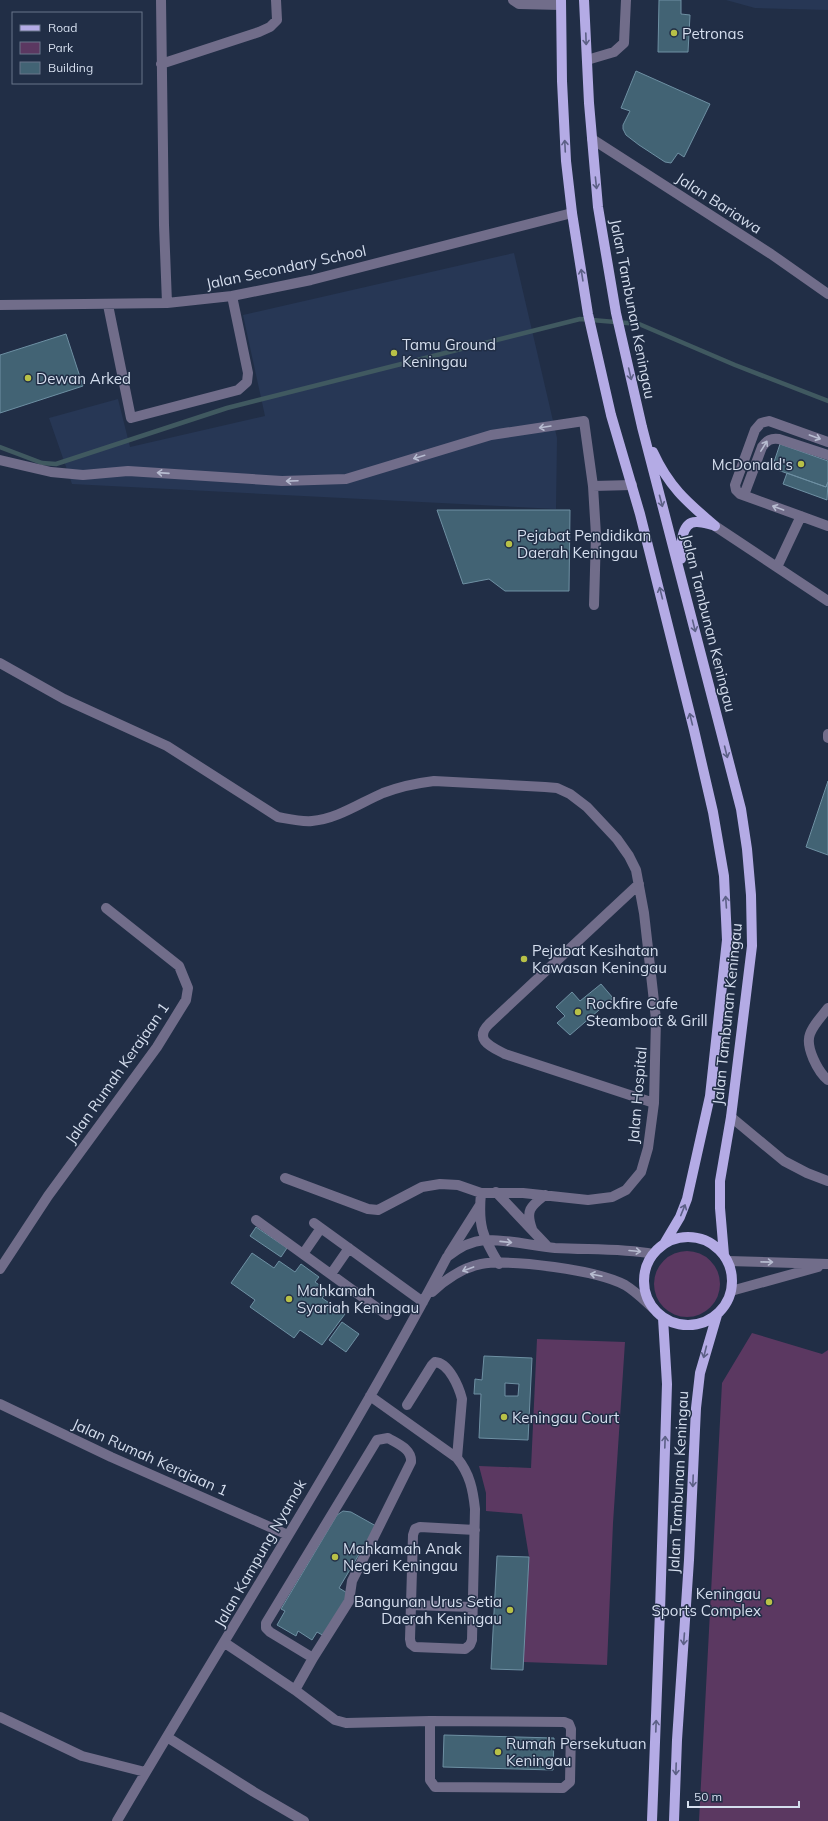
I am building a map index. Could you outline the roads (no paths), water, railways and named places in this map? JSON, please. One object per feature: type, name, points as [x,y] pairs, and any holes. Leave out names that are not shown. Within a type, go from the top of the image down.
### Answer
[{"type":"main road","name":"Jalan Tambunan Keningau","points":[[584,0],[592,139],[598,207],[616,313],[642,427],[741,809],[749,864],[752,946],[732,1117],[720,1181],[720,1208],[726,1258]]},
{"type":"main road","name":"Jalan Tambunan Keningau","points":[[561,3],[562,81],[566,162],[572,213],[588,314],[611,415],[632,485],[660,589],[713,812],[724,876],[726,908],[724,970],[710,1096],[687,1199],[680,1217],[664,1244]]},
{"type":"main road","points":[[642,427],[663,473],[672,486],[688,503],[715,526]]},
{"type":"main road","points":[[681,576],[681,545],[687,526],[697,522],[715,526]]},
{"type":"main road","points":[[690,1237],[703,1240],[715,1246],[726,1258],[732,1276],[731,1290],[726,1304],[717,1315],[704,1322],[690,1325],[676,1324],[663,1318],[653,1308],[646,1295],[644,1281],[646,1267],[653,1254],[664,1244],[677,1238],[690,1237]]},
{"type":"main road","name":"Jalan Tambunan Keningau","points":[[674,1821],[677,1740],[689,1560],[696,1408],[700,1373],[717,1315]]},
{"type":"main road","name":"Jalan Tambunan Keningau","points":[[652,1821],[667,1384],[663,1318]]},
{"type":"street","points":[[161,0],[161,64],[167,303]]},
{"type":"street","points":[[161,64],[260,32],[270,27],[277,20],[276,0]]},
{"type":"street","points":[[513,0],[519,4],[542,2],[561,3]]},
{"type":"street","points":[[587,60],[614,52],[624,43],[626,0]]},
{"type":"street","name":"Jalan Bariawa","points":[[592,139],[771,254],[828,294]]},
{"type":"street","name":"Jalan Secondary School","points":[[0,305],[108,305],[167,303],[232,296],[311,280],[572,213]]},
{"type":"street","points":[[108,305],[131,418],[238,390],[247,382],[248,373],[232,296]]},
{"type":"street","points":[[0,460],[51,472],[83,475],[128,471],[282,481],[346,479],[491,435],[584,421],[593,486],[596,535],[594,606]]},
{"type":"street","points":[[828,442],[769,421],[762,423],[755,430],[735,485],[737,492],[828,526]]},
{"type":"street","points":[[744,495],[762,447],[765,442],[772,438],[828,455]]},
{"type":"street","points":[[593,486],[632,485]]},
{"type":"street","points":[[777,567],[801,516]]},
{"type":"street","points":[[715,526],[828,601]]},
{"type":"street","name":"Jalan Hospital","points":[[0,663],[64,699],[167,746],[278,817],[312,821],[334,816],[385,792],[418,783],[434,781],[557,788],[570,794],[587,807],[617,839],[629,856],[636,870],[644,914],[656,1019],[654,1103],[645,1162],[642,1172],[626,1190],[612,1198],[588,1200],[546,1195],[496,1192],[481,1193]]},
{"type":"street","points":[[639,884],[489,1024],[483,1030],[482,1036],[485,1042],[505,1054],[654,1103]]},
{"type":"street","name":"Jalan Rumah Kerajaan 1","points":[[0,1269],[48,1196],[157,1047],[186,1000],[188,988],[179,966],[106,908]]},
{"type":"street","points":[[828,1008],[812,1029],[808,1041],[813,1058],[820,1072],[828,1080]]},
{"type":"street","points":[[732,1117],[784,1161],[807,1173],[828,1181]]},
{"type":"street","points":[[285,1178],[368,1209],[378,1210],[422,1187],[440,1184],[458,1185],[481,1193],[480,1226],[499,1264]]},
{"type":"street","points":[[496,1192],[548,1247]]},
{"type":"street","points":[[532,1230],[528,1215],[530,1209],[533,1204],[546,1195]]},
{"type":"street","points":[[447,1257],[480,1205]]},
{"type":"street","points":[[256,1220],[387,1315]]},
{"type":"street","points":[[303,1254],[318,1225],[425,1300]]},
{"type":"street","name":"Jalan Kampung Nyamok","points":[[117,1821],[225,1643],[370,1396],[425,1300],[447,1257],[462,1246],[486,1240],[548,1247],[637,1251],[653,1254]]},
{"type":"street","points":[[331,1274],[349,1248]]},
{"type":"street","points":[[726,1258],[828,1265]]},
{"type":"street","name":"Jalan Kampung Nyamok","points":[[425,1300],[444,1281],[455,1274],[481,1264],[499,1264],[544,1266],[603,1276],[632,1289],[653,1308]]},
{"type":"street","points":[[731,1290],[828,1265]]},
{"type":"street","points":[[407,1405],[435,1362],[440,1363],[445,1367],[460,1390],[462,1399],[457,1458]]},
{"type":"street","points":[[370,1396],[457,1458],[465,1468],[473,1489],[475,1509],[472,1640],[470,1645],[465,1649],[415,1647],[411,1644],[410,1639],[413,1535],[415,1529],[420,1527],[474,1530]]},
{"type":"street","name":"Jalan Rumah Kerajaan 1","points":[[0,1404],[111,1457],[288,1535]]},
{"type":"street","points":[[295,1690],[313,1658],[349,1601],[352,1581],[411,1462],[411,1456],[407,1450],[388,1438],[376,1440],[266,1622],[266,1628],[270,1632],[313,1658]]},
{"type":"street","points":[[410,1605],[472,1607]]},
{"type":"street","points":[[225,1643],[295,1690],[335,1720],[356,1724],[430,1721],[564,1722],[569,1724],[571,1729],[570,1782],[563,1788],[435,1787],[430,1780],[430,1721]]},
{"type":"street","points":[[0,1717],[82,1756],[146,1772]]},
{"type":"street","points":[[167,1737],[254,1792],[304,1821]]},
{"type":"waterway","points":[[0,447],[42,463],[56,464],[227,408],[580,319],[639,324],[735,365],[828,401]]},
{"type":"place","name":"Petronas","points":[[674,33]]},
{"type":"place","name":"Tamu Ground Keningau","points":[[394,353]]},
{"type":"place","name":"Dewan Arked","points":[[28,378]]},
{"type":"place","name":"McDonald's","points":[[801,464]]},
{"type":"place","name":"Pejabat Pendidikan Daerah Keningau","points":[[509,544]]},
{"type":"place","name":"Pejabat Kesihatan Kawasan Keningau","points":[[524,959]]},
{"type":"place","name":"Rockfire Cafe Steamboat & Grill","points":[[578,1012]]},
{"type":"place","name":"Mahkamah Syariah Keningau","points":[[289,1299]]},
{"type":"place","name":"Keningau Court","points":[[504,1417]]},
{"type":"place","name":"Mahkamah Anak Negeri Keningau","points":[[335,1557]]},
{"type":"place","name":"Keningau Sports Complex","points":[[769,1602]]},
{"type":"place","name":"Bangunan Urus Setia Daerah Keningau","points":[[510,1610]]},
{"type":"place","name":"Rumah Persekutuan Keningau","points":[[498,1752]]}]
